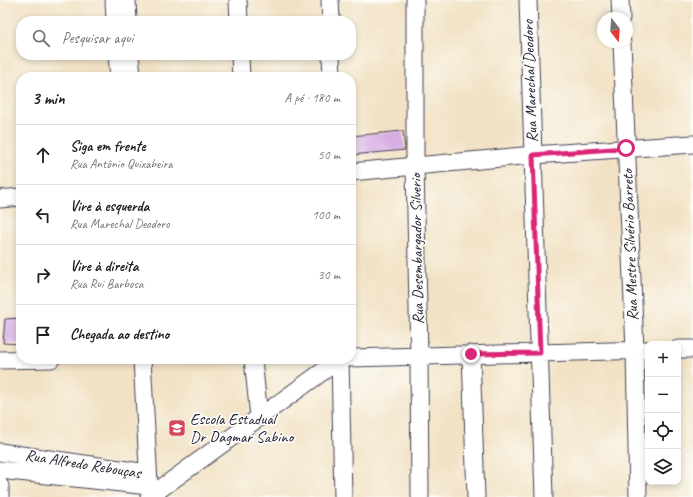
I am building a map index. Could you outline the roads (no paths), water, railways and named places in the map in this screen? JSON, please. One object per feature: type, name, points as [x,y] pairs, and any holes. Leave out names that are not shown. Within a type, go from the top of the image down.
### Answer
[{"type":"street","points":[[114,0],[115,16]]},
{"type":"street","points":[[127,0],[128,16]]},
{"type":"street","points":[[238,0],[239,16]]},
{"type":"street","points":[[330,0],[331,16]]},
{"type":"street","name":"Rua Desembargador Silverio","points":[[415,0],[415,166],[420,497]]},
{"type":"street","name":"Rua Marechal Deodoro","points":[[528,0],[544,497]]},
{"type":"street","points":[[620,0],[621,12]]},
{"type":"street","name":"Rua Mestre Silvério Barreto","points":[[622,48],[626,148],[641,350],[638,497]]},
{"type":"street","points":[[117,60],[119,72]]},
{"type":"street","points":[[130,60],[132,72]]},
{"type":"street","points":[[240,60],[241,72]]},
{"type":"street","points":[[332,60],[332,72]]},
{"type":"street","points":[[356,172],[533,155],[693,144]]},
{"type":"street","points":[[0,199],[16,197]]},
{"type":"street","points":[[681,349],[693,349]]},
{"type":"street","points":[[356,358],[641,350]]},
{"type":"street","points":[[471,354],[476,497]]},
{"type":"street","points":[[0,360],[16,360]]},
{"type":"street","points":[[142,364],[149,488],[259,417],[333,364]]},
{"type":"street","points":[[254,364],[259,417]]},
{"type":"street","points":[[340,364],[343,497]]},
{"type":"street","name":"Rua Alfredo Rebouças","points":[[0,452],[149,488]]},
{"type":"street","name":"Rua Alfredo Rebouças","points":[[0,470],[149,488]]},
{"type":"street","points":[[0,486],[0,497]]},
{"type":"place","name":"Escola Estadual Dr Dagmar Sabino","points":[[177,428]]}]
